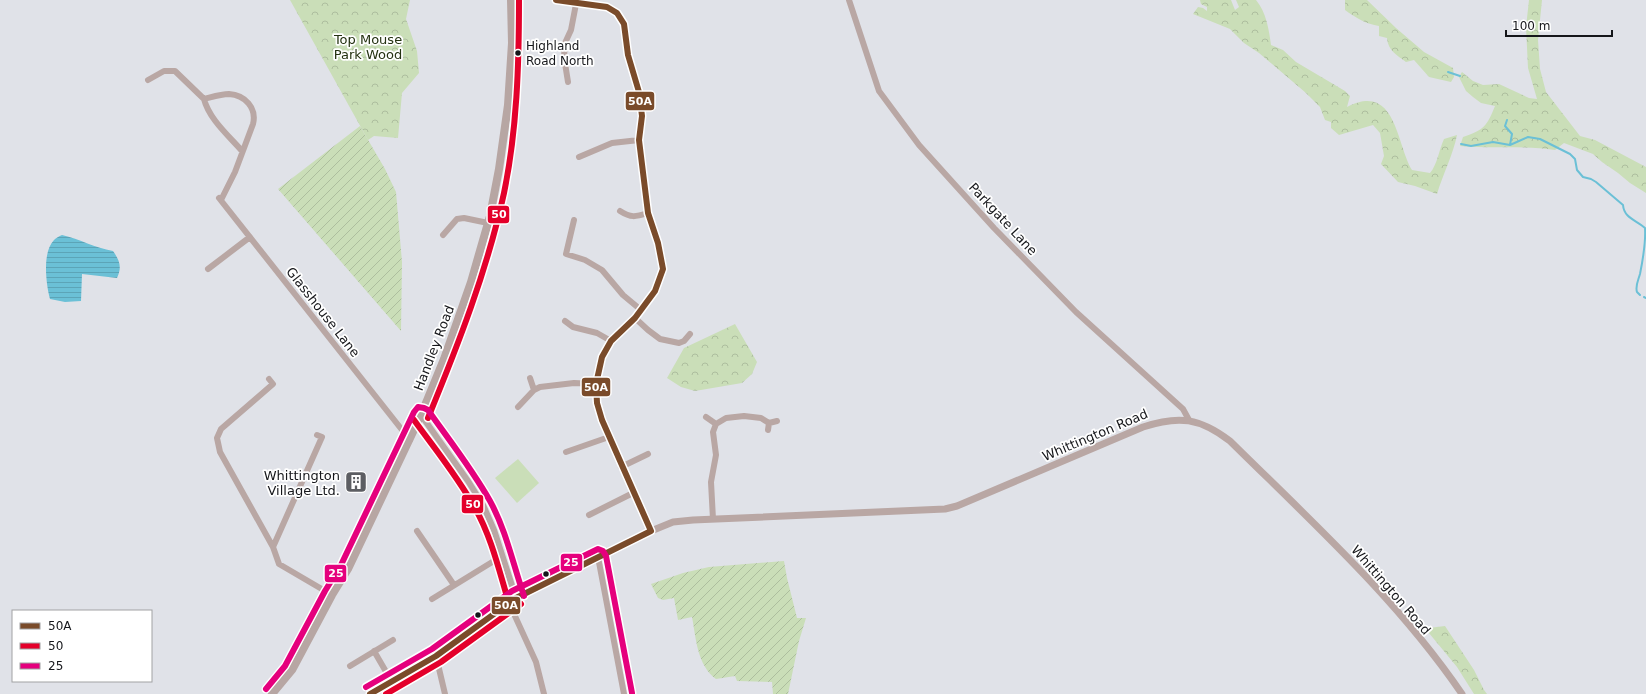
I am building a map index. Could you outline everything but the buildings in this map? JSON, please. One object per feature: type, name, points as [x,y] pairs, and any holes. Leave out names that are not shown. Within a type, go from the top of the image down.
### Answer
[{"type":"main road","name":"Handley Road","points":[[272,694],[292,670],[332,595],[348,569],[421,415],[444,358],[471,282],[488,223],[500,169],[508,105],[512,43],[511,0]]},
{"type":"street","points":[[556,0],[606,7],[617,13],[624,24],[628,55],[639,92],[642,116],[640,140],[648,213],[658,243],[663,269],[655,291],[635,318],[611,341],[602,358],[596,384],[602,420],[633,493],[651,530]]},
{"type":"street","points":[[606,7],[608,0]]},
{"type":"street","name":"Parkgate Lane","points":[[849,0],[879,91],[919,145],[994,228],[1076,312],[1183,409],[1189,420]]},
{"type":"street","points":[[568,82],[564,57],[565,43],[570,30],[576,4]]},
{"type":"street","points":[[148,80],[164,71],[175,72],[204,99],[206,107],[242,151],[254,124],[254,110],[239,97],[229,94],[204,99]]},
{"type":"street","points":[[579,156],[612,143],[640,140]]},
{"type":"street","name":"Glasshouse Lane","points":[[242,151],[234,172],[220,199],[410,440]]},
{"type":"street","points":[[620,211],[629,216],[638,216],[648,213]]},
{"type":"street","points":[[443,235],[457,219],[464,218],[488,223]]},
{"type":"street","points":[[574,220],[566,254],[585,260],[602,270],[623,295],[641,310]]},
{"type":"street","points":[[208,269],[250,237]]},
{"type":"street","points":[[635,318],[660,339],[678,343],[684,341],[690,334]]},
{"type":"street","points":[[565,321],[573,327],[597,333],[611,341]]},
{"type":"street","points":[[530,378],[534,390]]},
{"type":"street","points":[[269,379],[273,384],[221,429],[217,438],[220,452],[273,547],[279,564],[332,595]]},
{"type":"street","points":[[518,407],[534,390],[540,387],[574,383],[596,384]]},
{"type":"street","points":[[421,415],[468,481],[483,505],[494,530],[516,598]]},
{"type":"street","points":[[713,519],[711,482],[716,455],[713,432],[716,424],[726,418],[749,416],[761,418],[768,423],[777,421]]},
{"type":"street","points":[[706,417],[716,424]]},
{"type":"street","name":"Whittington Road","points":[[370,694],[436,656],[516,598],[651,530],[673,522],[945,509],[978,497],[1143,426],[1163,421],[1189,420],[1204,424],[1217,431],[1230,441],[1340,549],[1396,609],[1462,694]]},
{"type":"street","points":[[768,423],[768,430]]},
{"type":"street","points":[[273,547],[322,437],[317,435]]},
{"type":"street","points":[[566,452],[609,437]]},
{"type":"street","points":[[622,467],[648,454]]},
{"type":"street","points":[[589,515],[633,493]]},
{"type":"street","points":[[417,531],[454,585]]},
{"type":"street","points":[[432,600],[502,556]]},
{"type":"street","points":[[598,557],[624,694]]},
{"type":"street","points":[[509,603],[536,662],[544,694]]},
{"type":"street","points":[[350,666],[393,640]]},
{"type":"street","points":[[374,651],[392,682]]},
{"type":"street","points":[[436,656],[445,694]]},
{"type":"green space","name":"Top Mouse Park Wood","points":[[290,0],[410,0],[406,19],[417,51],[419,73],[402,93],[398,138],[374,136],[368,140]]},
{"type":"green space","points":[[1200,0],[1231,0],[1235,10],[1239,7],[1236,0],[1256,0],[1265,15],[1271,45],[1283,50],[1296,62],[1345,91],[1350,96],[1347,107],[1363,101],[1376,102],[1385,109],[1392,119],[1412,170],[1430,173],[1436,162],[1444,139],[1457,135],[1437,194],[1398,182],[1381,164],[1384,156],[1380,133],[1373,125],[1339,135],[1331,128],[1331,122],[1325,120],[1320,107],[1306,93],[1259,53],[1244,43],[1230,29],[1193,14],[1198,7],[1207,11],[1207,7],[1201,4]]},
{"type":"green space","points":[[1345,0],[1367,0],[1424,52],[1453,68],[1454,77],[1451,82],[1429,77],[1414,60],[1406,62],[1396,55],[1389,46],[1387,38],[1379,36],[1379,26],[1361,20],[1345,10]]},
{"type":"green space","points":[[1529,0],[1542,0],[1538,40],[1540,69],[1546,92],[1580,136],[1595,140],[1646,167],[1646,193],[1630,183],[1593,154],[1564,143],[1555,150],[1460,146],[1463,137],[1476,132],[1487,123],[1495,106],[1481,103],[1466,91],[1459,77],[1462,72],[1473,81],[1483,85],[1499,84],[1529,98],[1537,99],[1528,68],[1526,27]]},
{"type":"green space","points":[[360,126],[385,169],[396,192],[402,262],[401,331],[278,189]]},
{"type":"green space","points":[[735,324],[757,362],[752,374],[742,383],[695,391],[681,387],[667,378],[684,348]]},
{"type":"green space","points":[[518,459],[539,483],[517,503],[495,478]]},
{"type":"green space","points":[[784,561],[797,618],[806,618],[799,641],[788,694],[773,694],[772,682],[737,681],[735,676],[716,679],[701,659],[696,642],[692,617],[678,620],[674,598],[663,600],[658,598],[651,584],[683,573],[709,567]]},
{"type":"green space","points":[[1445,626],[1474,670],[1487,694],[1474,694],[1457,667],[1424,627],[1429,628]]},
{"type":"water","points":[[62,235],[113,251],[120,264],[117,278],[82,274],[81,301],[65,302],[50,299],[46,277],[46,260],[50,245],[54,240]]},
{"type":"waterway","points":[[1448,72],[1460,76]]},
{"type":"waterway","points":[[1507,120],[1505,126],[1512,134],[1510,145]]},
{"type":"waterway","points":[[1461,144],[1471,146],[1493,142],[1510,145],[1528,137],[1540,139],[1570,154],[1575,159],[1577,170],[1583,177],[1596,182],[1623,205],[1628,216],[1645,228],[1643,257],[1636,288],[1640,295]]},
{"type":"transit line","name":"50","points":[[428,418],[471,307],[489,251],[504,193],[512,145],[516,97],[519,0]]},
{"type":"transit line","name":"50A","points":[[556,0],[607,7],[617,13],[624,24],[628,55],[639,92],[642,116],[639,140],[648,213],[658,243],[663,269],[655,291],[635,318],[611,341],[602,357],[596,384],[597,403],[602,420],[651,531]]},
{"type":"transit line","name":"25","points":[[266,689],[285,666],[325,591],[341,565],[414,412],[418,407],[428,410],[468,466],[490,501],[505,535],[524,596]]},
{"type":"transit line","name":"50","points":[[414,420],[461,485],[481,519],[494,553],[508,600]]},
{"type":"transit line","name":"50A","points":[[370,694],[436,656],[516,598],[651,531]]},
{"type":"transit line","name":"25","points":[[366,687],[432,649],[512,591],[598,549],[603,551],[606,556],[632,693]]},
{"type":"transit line","name":"50","points":[[386,694],[441,662],[521,604]]},
{"type":"place","name":"Highland Road North","points":[[518,53]]},
{"type":"place","name":"Whittington Village Ltd.","points":[[356,482]]}]
